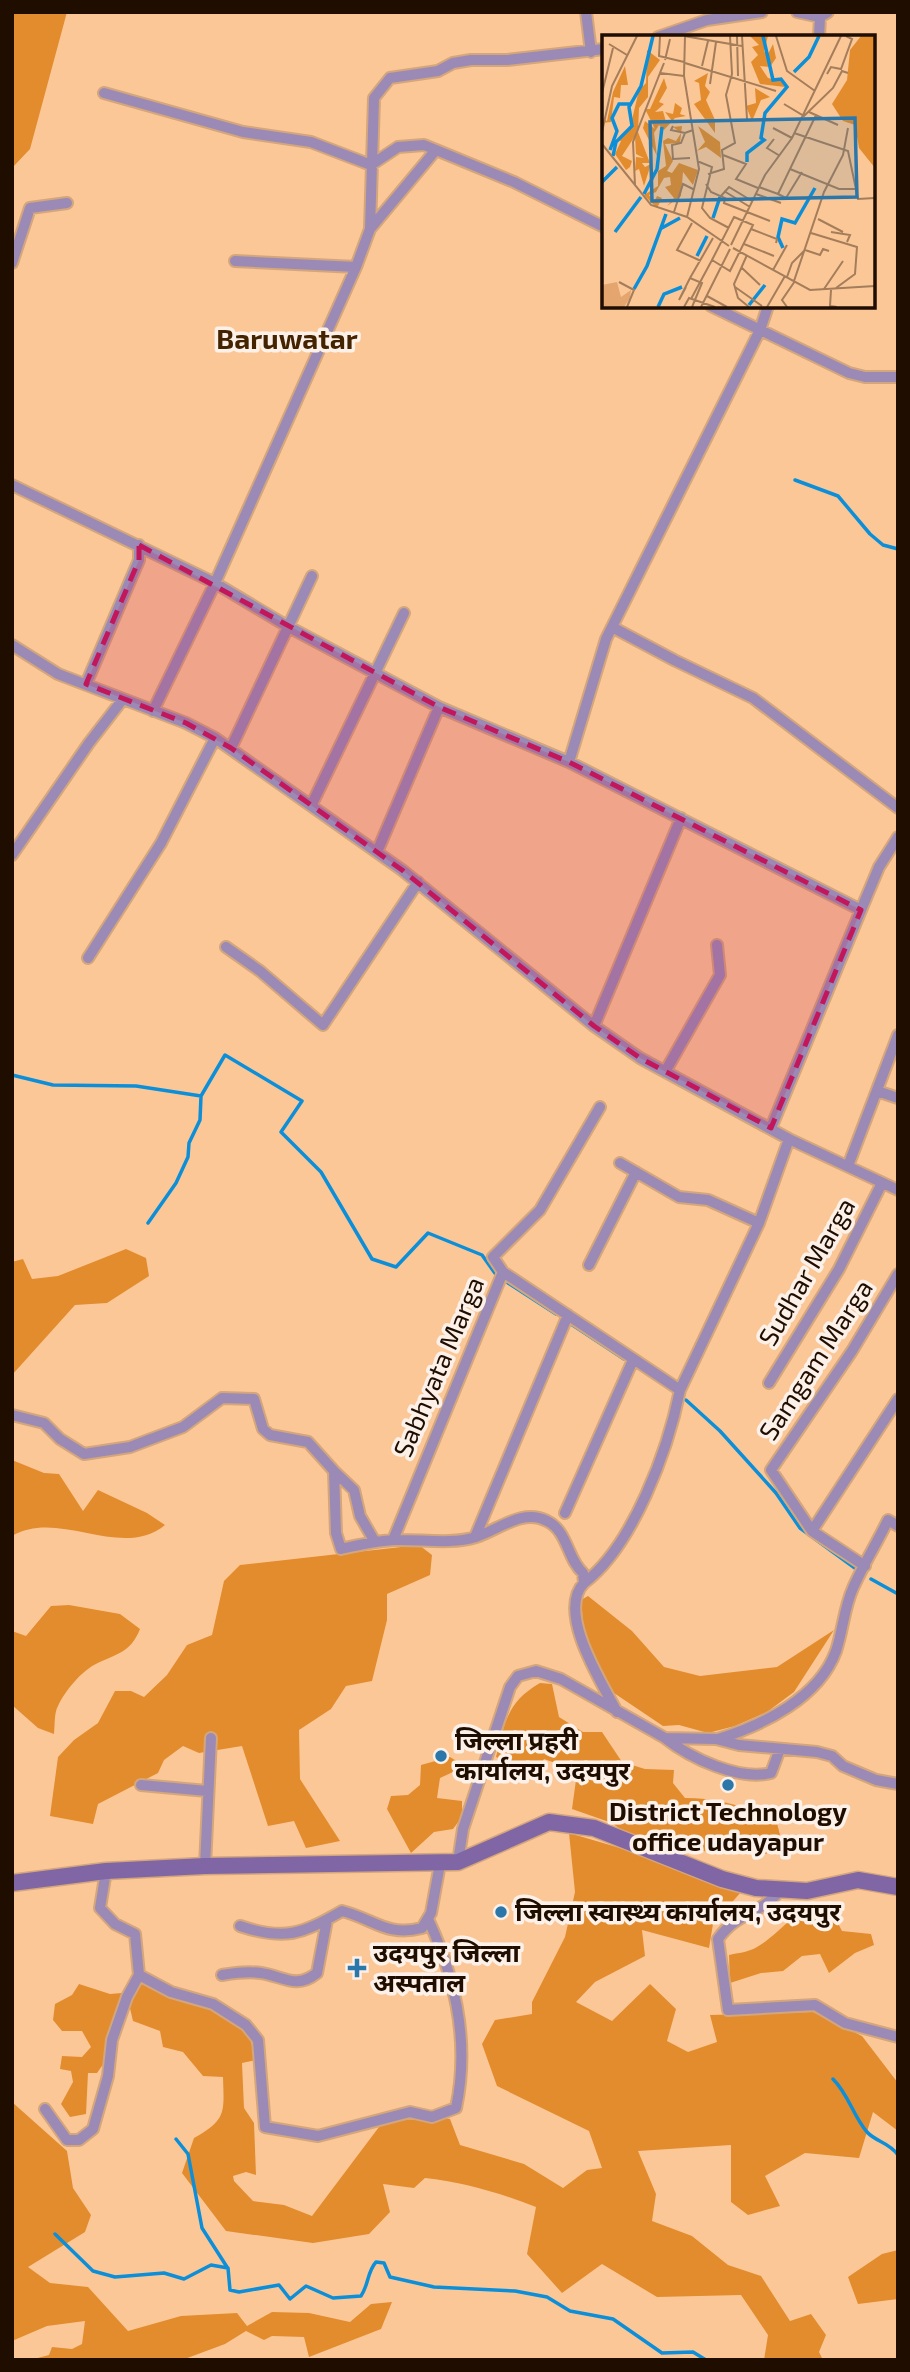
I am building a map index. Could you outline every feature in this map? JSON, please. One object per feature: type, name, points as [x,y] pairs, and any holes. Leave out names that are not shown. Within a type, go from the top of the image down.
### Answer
[{"type":"main road","points":[[12,1883],[106,1871],[205,1866],[458,1863],[549,1822],[594,1828],[722,1879],[780,1891],[807,1891],[858,1880],[898,1887]]},
{"type":"street","points":[[586,12],[591,52]]},
{"type":"street","points":[[664,35],[707,20],[762,12]]},
{"type":"street","points":[[797,12],[824,15],[819,35]]},
{"type":"street","points":[[153,711],[215,583],[356,267],[370,229],[374,98],[390,78],[438,71],[453,63],[602,49]]},
{"type":"street","points":[[104,93],[243,132],[311,142],[371,165]]},
{"type":"street","points":[[371,165],[398,147],[424,145],[514,182],[602,226]]},
{"type":"street","points":[[370,229],[435,151]]},
{"type":"street","points":[[12,264],[30,208],[67,203]]},
{"type":"street","points":[[235,261],[356,267]]},
{"type":"street","points":[[715,308],[849,373],[865,377],[898,377]]},
{"type":"street","points":[[569,762],[597,667],[612,627],[760,330],[767,308]]},
{"type":"street","points":[[13,486],[215,583],[287,626],[439,707],[569,762],[862,909]]},
{"type":"street","points":[[86,684],[139,560],[139,545]]},
{"type":"street","points":[[230,748],[312,576]]},
{"type":"street","points":[[312,804],[404,613]]},
{"type":"street","points":[[612,627],[753,698],[898,808]]},
{"type":"street","points":[[12,645],[58,674],[215,738],[312,804],[418,882],[594,1026],[665,1072],[789,1139],[898,1190]]},
{"type":"street","points":[[12,855],[89,743],[123,699]]},
{"type":"street","points":[[377,852],[439,707]]},
{"type":"street","points":[[88,958],[161,843],[215,738]]},
{"type":"street","points":[[594,1026],[681,818]]},
{"type":"street","points":[[771,1128],[879,867],[898,837]]},
{"type":"street","points":[[226,947],[260,971],[323,1024],[418,882]]},
{"type":"street","points":[[665,1072],[720,975],[717,945]]},
{"type":"street","points":[[848,1166],[898,1035]]},
{"type":"street","points":[[877,1091],[898,1097]]},
{"type":"street","points":[[503,1272],[493,1257],[540,1210],[600,1107]]},
{"type":"street","points":[[617,1712],[589,1663],[580,1639],[575,1604],[577,1590],[600,1571],[623,1541],[672,1429],[680,1390],[759,1223],[789,1139]]},
{"type":"street","points":[[620,1163],[679,1196],[708,1200],[759,1223]]},
{"type":"street","points":[[589,1265],[636,1172]]},
{"type":"street","name":"Sudhar Marga","points":[[769,1382],[839,1269],[882,1183]]},
{"type":"street","name":"Sabhyata Marga","points":[[393,1540],[503,1272],[680,1390]]},
{"type":"street","name":"Samgam Marga","points":[[812,1531],[771,1469],[852,1351],[898,1274]]},
{"type":"street","points":[[475,1537],[568,1315]]},
{"type":"street","points":[[565,1513],[633,1360]]},
{"type":"street","points":[[12,1415],[44,1423],[60,1439],[84,1454],[130,1447],[183,1427],[222,1398],[254,1399],[262,1429],[270,1435],[308,1442],[354,1490],[360,1516],[375,1542]]},
{"type":"street","points":[[865,1566],[812,1531],[898,1398]]},
{"type":"street","points":[[334,1471],[336,1533],[341,1549],[393,1540],[475,1537],[506,1522],[532,1516],[547,1521],[558,1529],[577,1567],[583,1573],[584,1583]]},
{"type":"street","points":[[716,1739],[741,1732],[783,1710],[815,1685],[835,1654],[852,1588],[888,1520],[898,1526]]},
{"type":"street","points":[[458,1863],[463,1829],[500,1711],[518,1676],[536,1671],[561,1679],[703,1762],[758,1776],[771,1773],[780,1749]]},
{"type":"street","points":[[205,1866],[211,1738]]},
{"type":"street","points":[[665,1738],[716,1739],[832,1756],[843,1766],[876,1780],[898,1784]]},
{"type":"street","points":[[141,1785],[207,1791]]},
{"type":"street","points":[[240,1926],[270,1936],[299,1933],[342,1911],[383,1929],[403,1933],[422,1928],[428,1919],[440,1864]]},
{"type":"street","points":[[45,2109],[67,2140],[79,2140],[93,2129],[107,2076],[112,2040],[127,1997],[139,1975],[135,1934],[115,1924],[100,1908],[106,1871]]},
{"type":"street","points":[[780,1891],[767,1905],[730,1922],[718,1940],[728,2010],[815,2005],[845,2023],[898,2037]]},
{"type":"street","points":[[139,1975],[171,1992],[213,2004],[246,2025],[258,2040],[265,2127],[318,2136],[410,2112],[432,2117],[456,2108],[464,2073],[452,1980],[428,1919]]},
{"type":"street","points":[[222,1975],[263,1973],[289,1983],[307,1981],[317,1973],[327,1920]]},
{"type":"highlighted area","points":[[139,545],[439,707],[569,762],[861,910],[771,1128],[640,1058],[594,1026],[402,870],[231,748],[186,723],[86,684],[139,560]]},
{"type":"shaded area","points":[[12,12],[67,12],[30,149],[12,168]]},
{"type":"shaded area","points":[[126,1249],[146,1258],[149,1276],[107,1303],[75,1305],[12,1375],[12,1262],[23,1259],[32,1279],[58,1276]]},
{"type":"shaded area","points":[[12,1460],[44,1473],[59,1474],[83,1511],[98,1490],[147,1513],[165,1525],[148,1535],[129,1538],[50,1528],[30,1529],[12,1536]]},
{"type":"shaded area","points":[[419,1545],[432,1555],[430,1575],[387,1594],[387,1620],[372,1681],[346,1686],[331,1709],[299,1730],[300,1779],[340,1841],[306,1848],[294,1821],[268,1826],[242,1746],[199,1753],[183,1746],[164,1760],[158,1773],[98,1804],[93,1824],[50,1816],[58,1757],[74,1740],[98,1723],[115,1691],[131,1691],[144,1697],[167,1675],[187,1645],[212,1635],[224,1581],[240,1565]]},
{"type":"shaded area","points":[[588,1596],[632,1631],[664,1667],[700,1676],[777,1667],[834,1630],[794,1692],[767,1712],[735,1726],[708,1733],[679,1725],[663,1726],[611,1691],[591,1656],[584,1634],[581,1600]]},
{"type":"shaded area","points":[[69,1605],[120,1614],[140,1629],[132,1644],[94,1665],[73,1683],[57,1709],[54,1734],[38,1728],[12,1705],[12,1631],[26,1636],[51,1606]]},
{"type":"shaded area","points":[[540,1683],[552,1684],[559,1717],[583,1732],[602,1732],[622,1762],[645,1769],[674,1770],[673,1783],[685,1798],[721,1801],[755,1812],[777,1823],[781,1839],[766,1854],[699,1851],[655,1845],[624,1832],[612,1823],[572,1809],[576,1780],[561,1765],[544,1759],[536,1772],[496,1757],[509,1714],[520,1698]]},
{"type":"shaded area","points":[[450,1757],[458,1762],[453,1772],[440,1778],[437,1798],[462,1801],[462,1817],[453,1829],[434,1832],[411,1853],[387,1809],[391,1796],[408,1795],[420,1785],[421,1765]]},
{"type":"shaded area","points":[[569,1833],[637,1853],[741,1892],[713,1924],[709,1948],[642,1930],[645,1956],[595,1982],[576,2002],[612,2021],[650,1984],[676,2009],[667,2041],[688,2052],[717,2042],[710,2015],[813,2012],[862,2036],[898,2083],[898,2131],[873,2112],[859,2158],[805,2153],[765,2176],[780,2206],[748,2215],[731,2202],[731,2145],[638,2151],[656,2194],[652,2221],[692,2236],[728,2265],[761,2276],[790,2321],[811,2314],[826,2335],[819,2352],[823,2360],[764,2360],[768,2335],[741,2295],[657,2297],[602,2264],[562,2293],[527,2254],[536,2207],[495,2193],[425,2178],[414,2188],[383,2184],[390,2212],[369,2234],[313,2243],[226,2231],[182,2173],[194,2138],[213,2126],[221,2114],[224,2099],[223,2077],[203,2076],[183,2052],[163,2047],[160,2031],[133,2021],[129,2004],[140,1984],[157,1988],[181,2000],[208,2006],[249,2035],[256,2060],[242,2063],[244,2108],[254,2123],[256,2175],[246,2172],[233,2176],[234,2181],[253,2201],[284,2205],[312,2216],[382,2123],[413,2112],[450,2119],[460,2145],[524,2164],[563,2188],[587,2170],[602,2168],[589,2131],[497,2086],[482,2044],[495,2020],[532,2014],[532,2002],[565,1937],[575,1892]]},
{"type":"shaded area","points":[[828,1904],[842,1931],[871,1934],[874,1945],[855,1953],[829,1973],[820,1954],[802,1956],[783,1971],[761,1973],[730,1983],[729,1955],[754,1949],[807,1909]]},
{"type":"shaded area","points":[[79,1984],[110,1994],[122,1993],[104,2063],[97,2073],[88,2073],[86,2114],[70,2117],[61,2104],[73,2082],[71,2071],[60,2069],[62,2056],[82,2057],[91,2047],[82,2031],[62,2031],[53,2020],[55,2004],[72,1995]]},
{"type":"shaded area","points":[[12,2102],[67,2151],[73,2188],[91,2215],[85,2232],[28,2267],[50,2283],[88,2287],[128,2331],[181,2316],[237,2313],[247,2326],[272,2312],[309,2313],[350,2322],[371,2304],[392,2302],[381,2329],[309,2357],[304,2337],[272,2336],[264,2340],[246,2331],[225,2344],[182,2360],[30,2360],[49,2355],[52,2347],[72,2349],[82,2344],[85,2321],[47,2326],[12,2341]]},
{"type":"shaded area","points":[[898,2250],[898,2299],[858,2304],[848,2277],[882,2254]]},
{"type":"waterway","points":[[795,480],[838,496],[870,534],[883,545],[898,549]]},
{"type":"waterway","points":[[12,1075],[53,1085],[136,1086],[201,1096],[225,1055],[302,1101],[281,1132],[321,1172],[372,1259],[396,1267],[428,1233],[482,1255],[497,1276]]},
{"type":"waterway","points":[[148,1223],[176,1183],[188,1157],[189,1143],[200,1120],[201,1096]]},
{"type":"waterway","points":[[508,1283],[556,1314]]},
{"type":"waterway","points":[[571,1324],[624,1359]]},
{"type":"waterway","points":[[686,1400],[720,1431],[776,1493],[800,1528],[859,1571]]},
{"type":"waterway","points":[[871,1579],[898,1594]]},
{"type":"waterway","points":[[833,2079],[867,2132],[891,2147],[898,2155]]},
{"type":"waterway","points":[[176,2139],[188,2154],[202,2228],[227,2267]]},
{"type":"waterway","points":[[55,2234],[93,2271],[115,2277],[164,2273],[184,2279],[211,2265],[228,2268],[230,2290],[239,2292],[279,2285],[290,2299],[306,2286],[333,2298],[361,2296],[373,2266],[376,2262],[384,2263],[390,2277],[434,2287],[515,2291],[547,2297],[570,2311],[613,2319],[662,2353],[693,2352],[706,2360]]},
{"type":"place","name":"जिल्ला प्रहरी कार्यालय, उदयपुर","points":[[441,1756]]},
{"type":"place","name":"District Technology office udayapur","points":[[728,1785]]},
{"type":"place","name":"जिल्ला स्वास्थ्य कार्यालय, उदयपुर","points":[[501,1912]]},
{"type":"place","name":"उदयपुर जिल्ला अस्पताल","points":[[357,1968]]},
{"type":"district","name":"Baruwatar","points":[[287,339]]}]
